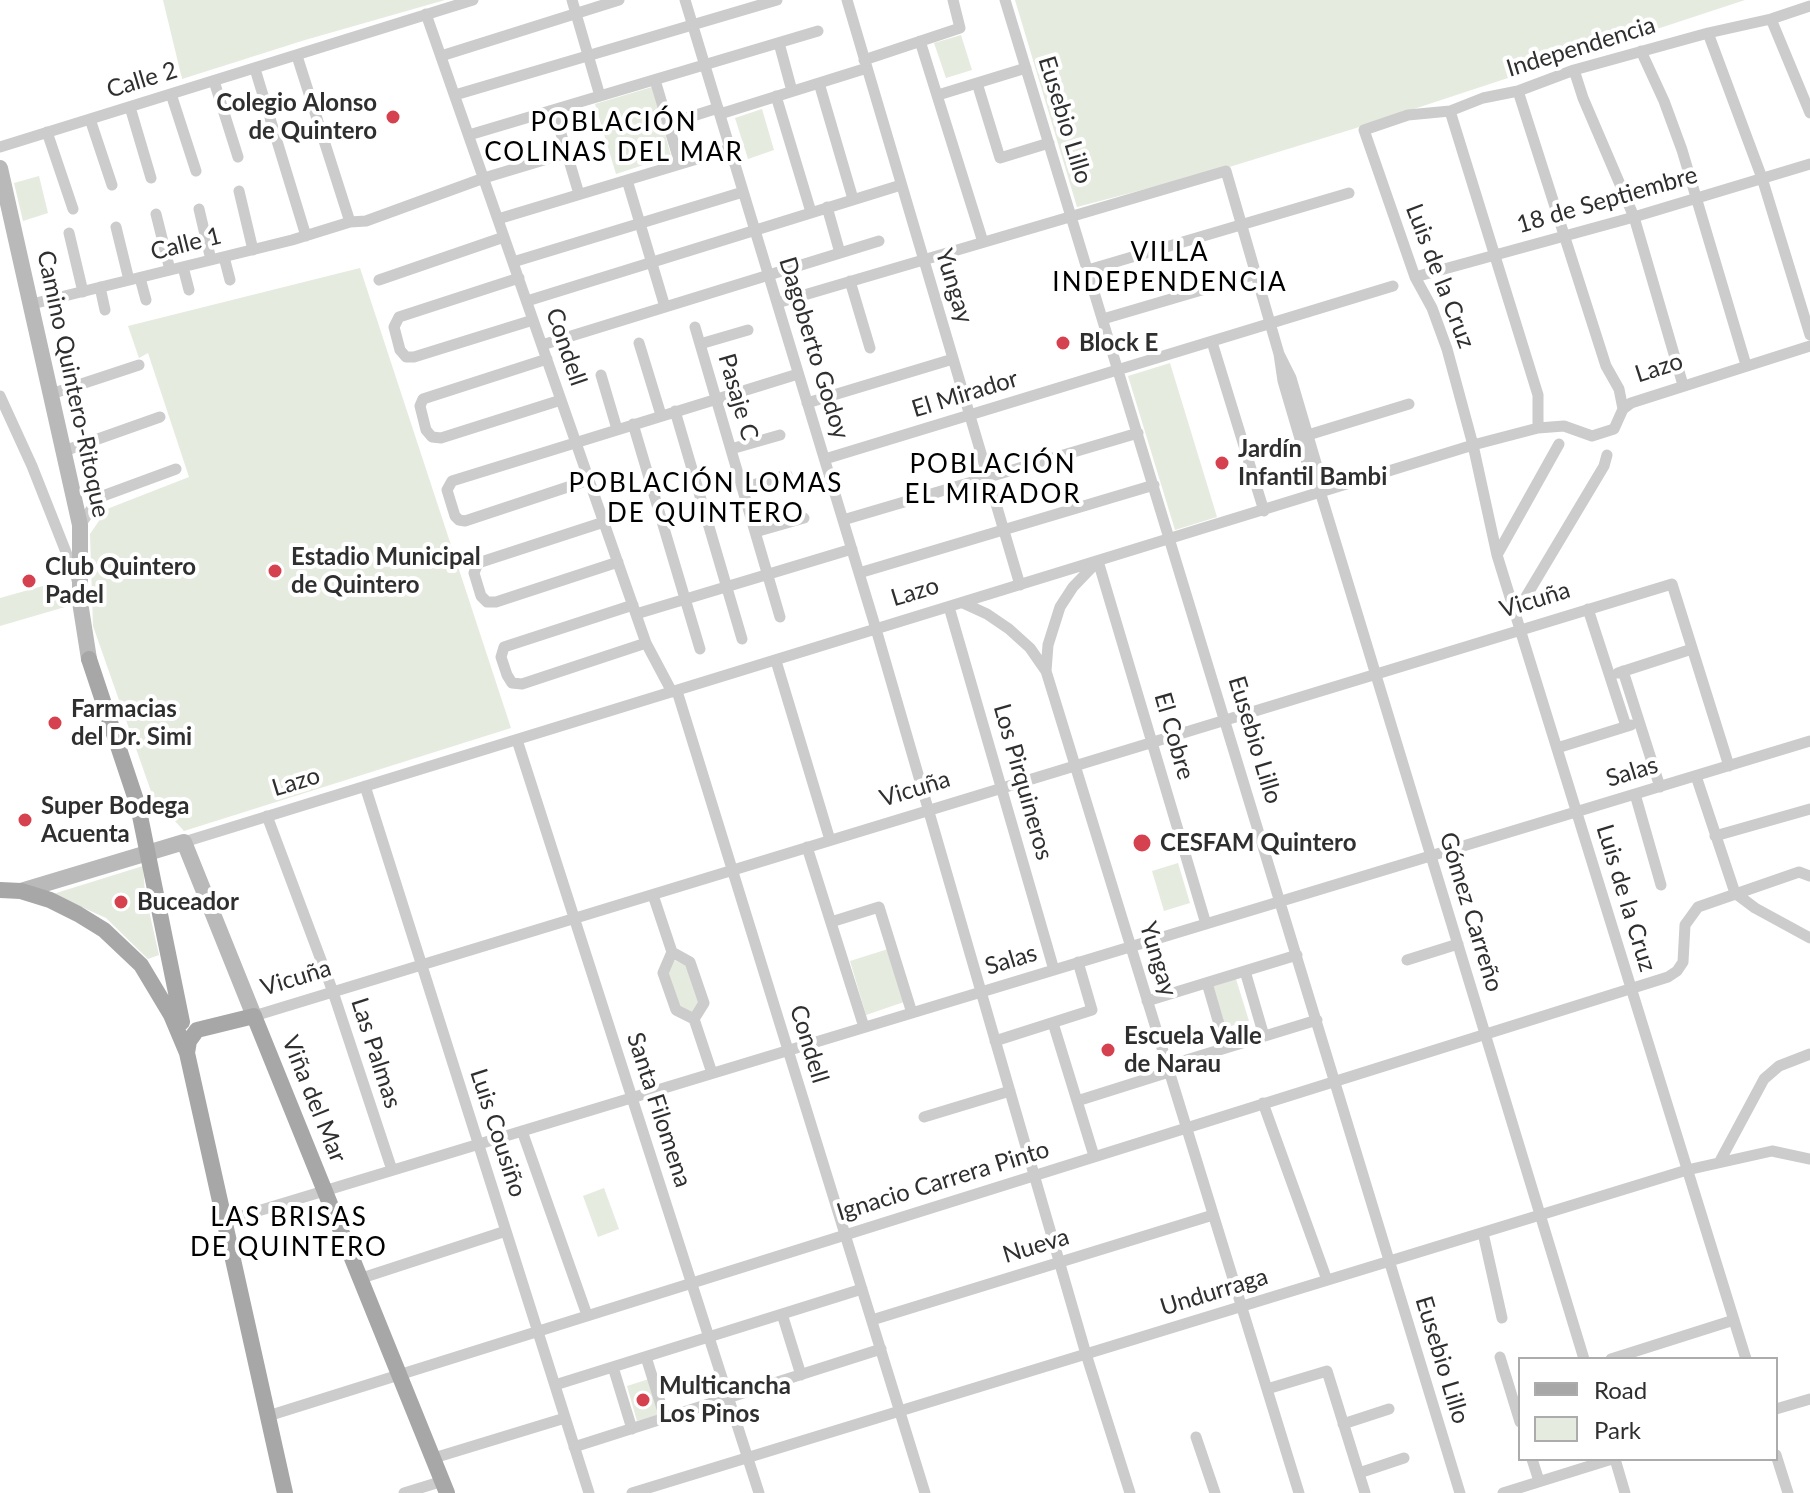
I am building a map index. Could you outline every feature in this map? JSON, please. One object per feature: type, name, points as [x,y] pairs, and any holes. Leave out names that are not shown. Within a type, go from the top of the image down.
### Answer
[{"type":"main road","name":"Camino Quintero-Ritoque","points":[[0,168],[80,525],[81,617],[89,659],[133,788],[149,853],[181,1021],[186,1027],[197,1030]]},
{"type":"main road","name":"Camino Quintero-Ritoque","points":[[89,659],[118,722],[147,801],[151,827],[149,853]]},
{"type":"main road","points":[[133,788],[141,791],[147,801]]},
{"type":"main road","name":"Lazo","points":[[21,891],[184,842]]},
{"type":"main road","name":"Viña del Mar","points":[[184,842],[445,1487]]},
{"type":"main road","points":[[0,890],[21,891],[64,907],[117,941],[141,965],[171,1015],[187,1053],[285,1493]]},
{"type":"main road","points":[[141,965],[167,960]]},
{"type":"main road","name":"Vicuña","points":[[197,1030],[254,1016]]},
{"type":"main road","points":[[187,1053],[189,1041],[197,1030]]},
{"type":"street","name":"Calle 2","points":[[0,147],[473,0]]},
{"type":"street","points":[[572,0],[600,96]]},
{"type":"street","points":[[441,56],[619,0]]},
{"type":"street","name":"Dagoberto Godoy","points":[[685,0],[876,629],[1086,1354],[1130,1493]]},
{"type":"street","points":[[455,95],[777,0]]},
{"type":"street","name":"Yungay","points":[[847,0],[1020,585]]},
{"type":"street","points":[[668,124],[819,83],[920,41],[960,28],[953,0]]},
{"type":"street","name":"Eusebio Lillo","points":[[1005,0],[1460,1493]]},
{"type":"street","name":"Independencia","points":[[1364,130],[1408,115],[1450,111],[1574,70],[1810,6]]},
{"type":"street","name":"Condell","points":[[426,14],[646,643],[674,691],[925,1493]]},
{"type":"street","points":[[1771,19],[1810,113]]},
{"type":"street","points":[[469,135],[818,31]]},
{"type":"street","points":[[1708,33],[1762,178],[1810,335]]},
{"type":"street","points":[[920,41],[983,242]]},
{"type":"street","points":[[779,43],[792,91]]},
{"type":"street","points":[[1641,51],[1674,126],[1746,365]]},
{"type":"street","points":[[297,56],[350,222]]},
{"type":"street","points":[[938,95],[1026,68]]},
{"type":"street","points":[[255,69],[306,236]]},
{"type":"street","points":[[1574,70],[1634,217],[1683,385]]},
{"type":"street","points":[[655,80],[680,164]]},
{"type":"street","points":[[214,81],[238,157]]},
{"type":"street","points":[[819,83],[853,199]]},
{"type":"street","points":[[977,83],[1000,158],[1049,143]]},
{"type":"street","points":[[1518,91],[1606,366],[1619,389],[1623,409]]},
{"type":"street","points":[[171,94],[196,171]]},
{"type":"street","points":[[776,96],[811,212]]},
{"type":"street","points":[[130,107],[151,178]]},
{"type":"street","points":[[554,110],[579,194]]},
{"type":"street","points":[[1450,111],[1538,395],[1538,428]]},
{"type":"street","points":[[90,119],[112,185]]},
{"type":"street","name":"Luis de la Cruz","points":[[1364,130],[1415,277],[1432,308],[1447,349],[1473,445],[1497,555],[1745,1357]]},
{"type":"street","points":[[47,132],[73,209]]},
{"type":"street","points":[[498,219],[730,149]]},
{"type":"street","name":"Calle 1","points":[[32,304],[253,250],[350,222],[366,221],[484,178],[567,153]]},
{"type":"street","name":"18 de Septiembre","points":[[1415,277],[1634,217],[1810,164]]},
{"type":"street","name":"Gómez Carreño","points":[[1072,217],[1226,171],[1308,466],[1321,493],[1583,1357]]},
{"type":"street","points":[[627,180],[665,307]]},
{"type":"street","points":[[527,301],[901,185]]},
{"type":"street","points":[[239,191],[253,250]]},
{"type":"street","points":[[513,262],[743,192]]},
{"type":"street","points":[[1088,270],[1349,193]]},
{"type":"street","points":[[827,207],[840,253]]},
{"type":"street","points":[[199,209],[211,260]]},
{"type":"street","points":[[156,214],[170,270]]},
{"type":"street","points":[[777,303],[1072,217]]},
{"type":"street","points":[[116,227],[134,279],[146,300]]},
{"type":"street","points":[[69,233],[83,292]]},
{"type":"street","points":[[379,280],[504,237]]},
{"type":"street","points":[[542,345],[879,241]]},
{"type":"street","points":[[224,257],[230,280]]},
{"type":"street","points":[[183,267],[189,290]]},
{"type":"street","points":[[1103,319],[1256,274]]},
{"type":"street","points":[[519,278],[399,317],[394,330],[401,353],[411,358],[533,320]]},
{"type":"street","points":[[850,281],[870,348]]},
{"type":"street","points":[[1119,370],[1393,286]]},
{"type":"street","points":[[100,287],[105,310]]},
{"type":"street","name":"Pasaje C","points":[[695,327],[780,617]]},
{"type":"street","points":[[700,344],[748,330]]},
{"type":"street","points":[[1212,342],[1264,511]]},
{"type":"street","points":[[639,343],[661,415]]},
{"type":"street","name":"Lazo","points":[[184,842],[1473,445],[1538,428],[1564,426],[1592,436],[1614,429],[1623,409],[1631,403],[1810,346]]},
{"type":"street","name":"Gómez Carreño","points":[[1279,354],[1291,378],[1316,463],[1316,478]]},
{"type":"street","points":[[547,359],[425,399],[421,402],[421,408],[428,432],[438,438],[561,400]]},
{"type":"street","points":[[807,403],[953,359]]},
{"type":"street","points":[[51,394],[139,365]]},
{"type":"street","name":"El Mirador","points":[[825,459],[1119,370]]},
{"type":"street","points":[[589,480],[465,521],[455,516],[447,490],[452,481],[798,374]]},
{"type":"street","points":[[601,375],[617,429]]},
{"type":"street","points":[[0,396],[32,466],[80,587]]},
{"type":"street","points":[[1308,435],[1409,404]]},
{"type":"street","points":[[675,411],[742,639]]},
{"type":"street","points":[[64,451],[160,417]]},
{"type":"street","points":[[633,424],[700,649]]},
{"type":"street","points":[[843,520],[1138,433]]},
{"type":"street","points":[[731,449],[780,435]]},
{"type":"street","points":[[1497,555],[1559,444]]},
{"type":"street","points":[[1515,615],[1604,466],[1607,455]]},
{"type":"street","points":[[80,525],[100,497],[176,469]]},
{"type":"street","points":[[742,488],[787,475]]},
{"type":"street","points":[[859,573],[1154,485]]},
{"type":"street","points":[[755,532],[804,518]]},
{"type":"street","points":[[604,522],[480,562],[474,568],[474,575],[483,598],[493,603],[618,562]]},
{"type":"street","points":[[646,643],[522,684],[512,683],[500,653],[506,646],[634,609],[685,599],[852,549]]},
{"type":"street","name":"Yungay","points":[[1046,671],[1050,632],[1060,607],[1073,587],[1098,561]]},
{"type":"street","name":"El Cobre","points":[[1098,561],[1206,924]]},
{"type":"street","name":"Vicuña","points":[[254,1016],[1672,584],[1692,649]]},
{"type":"street","name":"Yungay","points":[[963,603],[1009,629],[1030,648],[1046,671],[1299,1493]]},
{"type":"street","name":"Los Pirquineros","points":[[949,607],[1054,970]]},
{"type":"street","points":[[1588,609],[1626,726]]},
{"type":"street","points":[[1609,675],[1692,649],[1729,766]]},
{"type":"street","points":[[776,661],[830,840]]},
{"type":"street","points":[[1623,671],[1660,787]]},
{"type":"street","points":[[1557,748],[1639,722]]},
{"type":"street","name":"Santa Filomena","points":[[517,740],[759,1493]]},
{"type":"street","name":"Salas","points":[[225,1221],[1810,741]]},
{"type":"street","points":[[1696,776],[1735,893],[1755,908],[1810,938]]},
{"type":"street","name":"Luis Cousiño","points":[[365,786],[589,1493]]},
{"type":"street","points":[[1635,794],[1661,885]]},
{"type":"street","points":[[1715,836],[1810,809]]},
{"type":"street","name":"Las Palmas","points":[[267,816],[333,992],[392,1170]]},
{"type":"street","points":[[807,847],[864,1027]]},
{"type":"street","points":[[1631,988],[1668,977],[1677,971],[1683,962],[1684,931],[1690,916],[1702,904],[1799,872],[1810,876]]},
{"type":"street","points":[[653,895],[672,952],[663,973],[676,1010],[694,1019],[712,1073]]},
{"type":"street","points":[[831,922],[879,907],[912,1013]]},
{"type":"street","points":[[1407,960],[1458,944]]},
{"type":"street","points":[[672,952],[690,962],[704,1003],[694,1019]]},
{"type":"street","points":[[1147,1001],[1297,955]]},
{"type":"street","points":[[995,1041],[1092,1010],[1078,962]]},
{"type":"street","points":[[1245,971],[1264,1036]]},
{"type":"street","points":[[1207,983],[1226,1048]]},
{"type":"street","name":"Ignacio Carrera Pinto","points":[[268,1416],[1631,988]]},
{"type":"street","points":[[1077,1101],[1226,1048],[1317,1020]]},
{"type":"street","points":[[1053,1023],[1094,1156]]},
{"type":"street","points":[[1720,1161],[1764,1079],[1779,1066],[1810,1054]]},
{"type":"street","points":[[924,1117],[1010,1091]]},
{"type":"street","points":[[1263,1103],[1327,1280]]},
{"type":"street","points":[[522,1131],[587,1315]]},
{"type":"street","name":"Undurraga","points":[[632,1493],[1687,1170],[1772,1151],[1810,1159]]},
{"type":"street","name":"Nueva","points":[[872,1320],[1213,1215]]},
{"type":"street","points":[[362,1278],[506,1231]]},
{"type":"street","points":[[1483,1233],[1502,1318]]},
{"type":"street","points":[[555,1385],[862,1289]]},
{"type":"street","points":[[782,1314],[801,1375]]},
{"type":"street","points":[[1617,1357],[1734,1320]]},
{"type":"street","points":[[574,1447],[881,1349]]},
{"type":"street","points":[[646,1357],[665,1418]]},
{"type":"street","points":[[1500,1357],[1518,1416]]},
{"type":"street","points":[[613,1367],[632,1429]]},
{"type":"street","points":[[1267,1389],[1327,1371],[1365,1493]]},
{"type":"street","points":[[1778,1408],[1810,1399]]},
{"type":"street","points":[[1343,1424],[1389,1409]]},
{"type":"street","points":[[434,1458],[565,1418]]},
{"type":"street","points":[[1196,1437],[1215,1493]]},
{"type":"street","points":[[1359,1473],[1404,1458]]},
{"type":"street","points":[[1533,1461],[1539,1481]]},
{"type":"street","points":[[1503,1493],[1607,1461]]},
{"type":"street","points":[[1615,1461],[1625,1493]]},
{"type":"street","points":[[1778,1461],[1788,1493]]},
{"type":"street","points":[[404,1493],[445,1487]]},
{"type":"green space","points":[[163,0],[445,0],[182,79]]},
{"type":"green space","points":[[1015,0],[1745,0],[1353,129],[1226,168],[1077,207]]},
{"type":"green space","points":[[961,35],[972,70],[946,78],[934,43]]},
{"type":"green space","points":[[652,87],[671,156],[616,174],[595,104]]},
{"type":"green space","points":[[762,109],[774,150],[748,159],[735,118]]},
{"type":"green space","points":[[39,176],[48,213],[23,221],[14,183]]},
{"type":"green space","name":"Estadio Municipal de Quintero","points":[[360,268],[511,728],[184,831],[153,797],[93,626],[90,534],[107,509],[189,477],[148,353],[139,358],[128,326]]},
{"type":"green space","points":[[1170,363],[1217,517],[1175,530],[1128,376]]},
{"type":"green space","points":[[57,582],[65,607],[0,626],[0,598]]},
{"type":"green space","points":[[1178,863],[1190,903],[1164,911],[1152,871]]},
{"type":"green space","points":[[143,866],[145,893],[159,955],[148,959],[106,918],[53,894]]},
{"type":"green space","points":[[888,949],[904,1002],[866,1015],[850,961]]},
{"type":"green space","points":[[672,959],[689,967],[701,1002],[692,1015],[680,1009],[666,972]]},
{"type":"green space","points":[[1236,979],[1249,1021],[1224,1028],[1211,987]]},
{"type":"green space","points":[[604,1188],[619,1229],[598,1237],[583,1196]]},
{"type":"green space","name":"Multicancha Los Pinos","points":[[649,1379],[660,1414],[637,1421],[627,1386]]},
{"type":"place","name":"Colegio Alonso de Quintero","points":[[393,117]]},
{"type":"place","name":"Block E","points":[[1063,343]]},
{"type":"place","name":"Jardín Infantil Bambi","points":[[1222,463]]},
{"type":"place","name":"Estadio Municipal de Quintero","points":[[275,571]]},
{"type":"place","name":"Club Quintero Padel","points":[[29,581]]},
{"type":"place","name":"Farmacias del Dr. Simi","points":[[55,723]]},
{"type":"place","name":"Super Bodega Acuenta","points":[[25,820]]},
{"type":"place","name":"CESFAM Quintero","points":[[1142,843]]},
{"type":"place","name":"Buceador","points":[[121,902]]},
{"type":"place","name":"Escuela Valle de Narau","points":[[1108,1050]]},
{"type":"place","name":"Multicancha Los Pinos","points":[[643,1400]]},
{"type":"district","name":"POBLACIÓN COLINAS DEL MAR","points":[[614,138]]},
{"type":"district","name":"VILLA INDEPENDENCIA","points":[[1170,268]]},
{"type":"district","name":"POBLACIÓN EL MIRADOR","points":[[993,480]]},
{"type":"district","name":"POBLACIÓN LOMAS DE QUINTERO","points":[[706,499]]},
{"type":"district","name":"LAS BRISAS DE QUINTERO","points":[[289,1233]]}]
